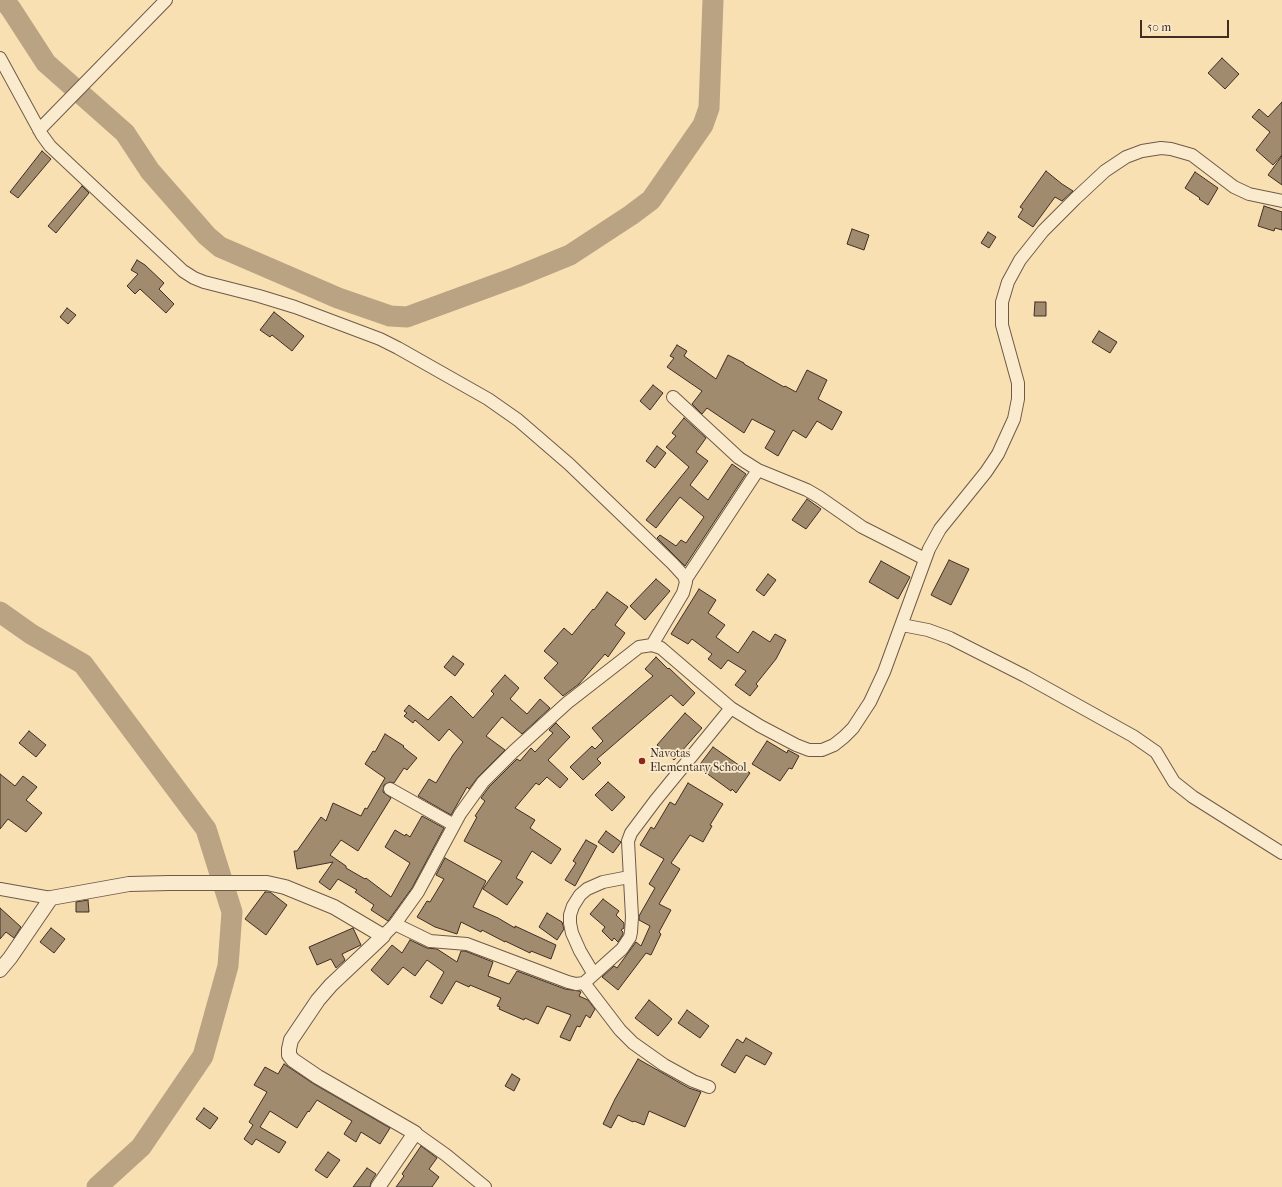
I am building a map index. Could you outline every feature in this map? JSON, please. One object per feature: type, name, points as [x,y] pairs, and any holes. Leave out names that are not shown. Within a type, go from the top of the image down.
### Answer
[{"type":"street","points":[[39,130],[166,0]]},
{"type":"street","points":[[0,58],[39,130],[50,146],[167,254],[183,271],[194,278],[211,284],[295,307],[380,339],[474,390],[518,420],[569,464],[677,567],[686,579]]},
{"type":"street","points":[[485,1187],[463,1168],[415,1133],[300,1065],[289,1055],[291,1040],[318,1000],[331,985],[395,924],[427,878],[454,825],[483,782],[513,752],[567,703],[633,650],[639,647],[652,645],[661,648],[732,708],[765,730],[809,750],[822,750],[834,746],[853,728],[870,702],[884,672],[925,559],[940,529],[986,472],[998,454],[1014,419],[1018,399],[1018,384],[1002,325],[1002,302],[1008,282],[1020,260],[1043,231],[1105,171],[1142,150],[1161,148],[1171,149],[1192,155],[1234,187],[1249,194],[1282,201]]},
{"type":"street","points":[[673,397],[739,458],[758,470],[813,493],[862,527],[925,559]]},
{"type":"street","points":[[652,645],[680,599],[685,587],[686,579],[758,470]]},
{"type":"street","points":[[902,625],[928,630],[950,638],[1025,676],[1133,736],[1156,752],[1174,782],[1193,797],[1282,853]]},
{"type":"street","points":[[395,924],[430,941],[467,944],[568,982],[576,984],[584,983],[593,973],[622,949],[630,938],[632,917],[628,841],[631,833],[732,708]]},
{"type":"street","points":[[390,789],[454,825]]},
{"type":"street","points":[[593,973],[580,951],[572,932],[570,915],[573,906],[580,895],[587,889],[603,882],[629,877]]},
{"type":"street","points":[[0,889],[51,898],[129,884],[236,882],[267,883],[285,887],[334,907],[383,936]]},
{"type":"street","points":[[0,970],[10,958],[51,898]]},
{"type":"street","points":[[584,983],[620,1030],[633,1043],[664,1065],[709,1088]]},
{"type":"street","points":[[378,1187],[415,1133]]},
{"type":"building","points":[[1222,58],[1239,74],[1225,89],[1208,73]]},
{"type":"building","points":[[1282,102],[1282,155],[1273,165],[1256,150],[1270,132],[1252,117],[1259,109],[1268,117]]},
{"type":"building","points":[[42,151],[51,159],[18,198],[10,192]]},
{"type":"building","points":[[1282,156],[1282,185],[1268,175]]},
{"type":"building","points":[[1046,171],[1073,191],[1062,201],[1055,197],[1033,227],[1018,217],[1023,209],[1020,207]]},
{"type":"building","points":[[1195,172],[1218,188],[1208,205],[1185,188]]},
{"type":"building","points":[[82,186],[89,193],[56,233],[48,226]]},
{"type":"building","points":[[1264,206],[1282,212],[1282,230],[1275,228],[1274,231],[1258,226]]},
{"type":"building","points":[[852,229],[869,235],[864,250],[847,244]]},
{"type":"building","points":[[988,232],[996,237],[989,248],[981,243]]},
{"type":"building","points":[[137,260],[145,265],[164,283],[159,289],[174,304],[166,313],[140,289],[135,294],[127,286],[138,274],[131,270]]},
{"type":"building","points":[[1035,302],[1046,302],[1046,316],[1034,316]]},
{"type":"building","points":[[67,308],[76,315],[68,324],[60,317]]},
{"type":"building","points":[[274,312],[304,336],[292,351],[272,335],[270,337],[260,330]]},
{"type":"building","points":[[1099,331],[1117,342],[1110,353],[1092,342]]},
{"type":"building","points":[[677,345],[687,351],[684,356],[716,379],[728,355],[784,387],[785,386],[796,392],[807,370],[827,380],[818,399],[842,412],[832,430],[817,421],[806,438],[793,430],[778,456],[765,448],[775,431],[752,419],[744,433],[707,408],[702,414],[692,404],[702,391],[667,367],[674,358],[670,356]]},
{"type":"building","points":[[653,385],[663,393],[650,410],[640,401]]},
{"type":"building","points":[[684,418],[706,438],[696,452],[708,461],[690,485],[708,500],[732,464],[746,474],[685,566],[657,538],[660,535],[676,546],[681,540],[686,543],[704,517],[680,497],[656,528],[646,520],[689,467],[666,447],[676,436],[672,433]]},
{"type":"building","points":[[657,446],[666,453],[655,468],[646,461]]},
{"type":"building","points":[[807,499],[821,509],[806,529],[792,520]]},
{"type":"building","points":[[949,560],[969,569],[951,605],[931,595]]},
{"type":"building","points":[[881,561],[910,577],[898,599],[869,582]]},
{"type":"building","points":[[768,574],[776,580],[764,596],[756,590]]},
{"type":"building","points":[[656,579],[670,591],[645,620],[630,606]]},
{"type":"building","points":[[699,589],[716,600],[708,613],[725,625],[716,637],[738,653],[753,631],[770,642],[775,634],[786,640],[776,659],[756,684],[758,686],[750,696],[735,685],[746,671],[728,660],[721,669],[708,659],[712,654],[692,639],[688,644],[671,634]]},
{"type":"building","points":[[607,592],[628,607],[615,625],[625,633],[608,657],[605,654],[579,684],[563,696],[544,678],[558,663],[544,651],[564,628],[572,635],[593,609],[594,610]]},
{"type":"building","points":[[453,656],[464,664],[455,676],[444,667]]},
{"type":"building","points":[[656,657],[695,693],[683,706],[671,695],[597,759],[601,763],[583,780],[570,767],[592,746],[595,749],[603,741],[592,728],[653,676],[645,669]]},
{"type":"building","points":[[505,675],[519,688],[510,699],[527,714],[540,699],[550,708],[522,734],[502,717],[486,736],[505,750],[478,777],[469,789],[467,787],[451,815],[418,796],[429,779],[436,783],[453,755],[463,742],[449,729],[439,741],[415,720],[413,723],[404,716],[407,713],[404,711],[409,705],[428,720],[451,696],[473,718],[494,694],[491,691]]},
{"type":"building","points":[[685,713],[702,728],[674,760],[657,745]]},
{"type":"building","points":[[556,723],[570,737],[548,760],[568,779],[560,788],[547,777],[539,785],[536,783],[515,808],[535,820],[530,828],[561,849],[551,864],[532,851],[516,878],[523,882],[507,905],[483,889],[502,861],[464,841],[477,817],[475,816],[485,801],[481,798],[489,787],[517,759],[520,761],[531,748],[535,752],[553,733],[549,730]]},
{"type":"building","points":[[29,731],[46,745],[36,757],[19,743]]},
{"type":"building","points":[[385,734],[404,746],[403,747],[417,758],[407,770],[404,768],[394,783],[390,782],[384,785],[383,792],[391,798],[358,851],[341,840],[330,855],[346,866],[346,868],[365,879],[366,878],[391,897],[410,863],[385,847],[395,830],[405,836],[406,834],[410,837],[422,816],[444,828],[412,888],[388,921],[371,910],[374,905],[355,892],[357,890],[338,879],[330,890],[319,882],[333,862],[297,869],[294,851],[297,851],[321,817],[326,821],[333,803],[361,816],[365,808],[367,809],[385,778],[365,764],[373,751],[375,752]]},
{"type":"building","points":[[767,741],[787,753],[788,750],[799,756],[792,769],[789,768],[780,781],[752,764]]},
{"type":"building","points":[[713,747],[750,773],[736,793],[698,767]]},
{"type":"building","points":[[0,774],[15,786],[23,776],[37,787],[26,800],[42,813],[26,832],[8,819],[0,829]]},
{"type":"building","points":[[608,782],[625,797],[612,811],[595,795]]},
{"type":"building","points":[[688,783],[723,804],[710,825],[712,826],[703,842],[690,835],[671,863],[680,869],[659,904],[671,910],[659,932],[661,934],[651,955],[646,953],[618,990],[602,977],[614,966],[617,968],[636,942],[641,946],[650,926],[639,920],[639,916],[655,888],[649,884],[664,859],[640,845],[651,827],[654,829],[670,802],[675,805]]},
{"type":"building","points":[[606,831],[621,842],[613,853],[598,842]]},
{"type":"building","points":[[586,840],[597,846],[575,886],[565,880],[576,863],[573,861]]},
{"type":"building","points":[[445,858],[486,881],[473,907],[498,918],[515,928],[515,926],[556,945],[551,959],[531,951],[530,953],[482,930],[481,932],[461,922],[457,934],[435,927],[417,917],[427,901],[430,902],[444,879],[436,875]]},
{"type":"building","points":[[265,892],[270,892],[287,905],[266,935],[245,919]]},
{"type":"building","points":[[603,899],[619,911],[616,915],[624,923],[624,928],[621,930],[623,934],[618,942],[614,938],[612,941],[602,931],[605,927],[590,914]]},
{"type":"building","points":[[88,900],[89,912],[76,912],[76,902]]},
{"type":"building","points":[[0,908],[21,927],[14,938],[6,932],[0,939]]},
{"type":"building","points":[[547,913],[562,922],[564,929],[557,940],[539,927]]},
{"type":"building","points":[[51,928],[65,939],[54,953],[40,942]]},
{"type":"building","points":[[353,928],[361,945],[342,954],[345,960],[336,968],[331,959],[317,965],[309,947]]},
{"type":"building","points":[[410,940],[427,948],[437,949],[457,962],[461,951],[465,951],[493,962],[488,976],[509,984],[517,971],[565,989],[579,991],[581,992],[579,996],[588,1000],[595,1009],[590,1018],[586,1015],[580,1027],[577,1026],[570,1041],[560,1037],[571,1015],[547,1006],[538,1024],[525,1018],[524,1020],[499,1009],[500,1007],[497,1006],[501,998],[470,985],[469,987],[456,981],[442,1004],[430,997],[444,972],[427,960],[415,976],[403,967],[388,985],[371,970],[392,945],[402,953]]},
{"type":"building","points":[[649,1000],[672,1019],[658,1036],[635,1018]]},
{"type":"building","points":[[687,1010],[709,1026],[700,1038],[678,1023]]},
{"type":"building","points":[[746,1038],[772,1053],[765,1065],[746,1055],[735,1073],[721,1065],[737,1039],[743,1043]]},
{"type":"building","points":[[638,1059],[689,1088],[701,1092],[685,1127],[649,1111],[644,1125],[618,1115],[611,1128],[603,1124],[615,1099]]},
{"type":"building","points":[[284,1064],[314,1084],[390,1128],[380,1144],[361,1132],[356,1142],[344,1134],[352,1121],[317,1100],[297,1128],[270,1111],[260,1127],[286,1142],[279,1153],[256,1139],[252,1145],[244,1139],[253,1125],[249,1122],[267,1092],[254,1085],[265,1067],[278,1074]]},
{"type":"building","points":[[512,1074],[520,1079],[514,1091],[505,1086]]},
{"type":"building","points":[[204,1108],[218,1118],[210,1129],[196,1119]]},
{"type":"building","points":[[421,1146],[437,1158],[429,1169],[439,1177],[432,1187],[396,1187],[404,1176],[402,1174]]},
{"type":"building","points":[[328,1152],[340,1160],[327,1178],[315,1170]]},
{"type":"building","points":[[367,1168],[376,1174],[370,1187],[353,1187]]},
{"type":"waterway","points":[[4,0],[46,63],[125,133],[150,171],[207,236],[220,247],[338,298],[390,316],[407,317],[516,277],[570,255],[651,200],[703,125],[709,108],[713,0]]},
{"type":"waterway","points":[[0,612],[31,634],[83,664],[206,829],[232,912],[228,966],[203,1056],[141,1147],[97,1187]]},
{"type":"place","name":"Navotas Elementary School","points":[[642,761]]}]
